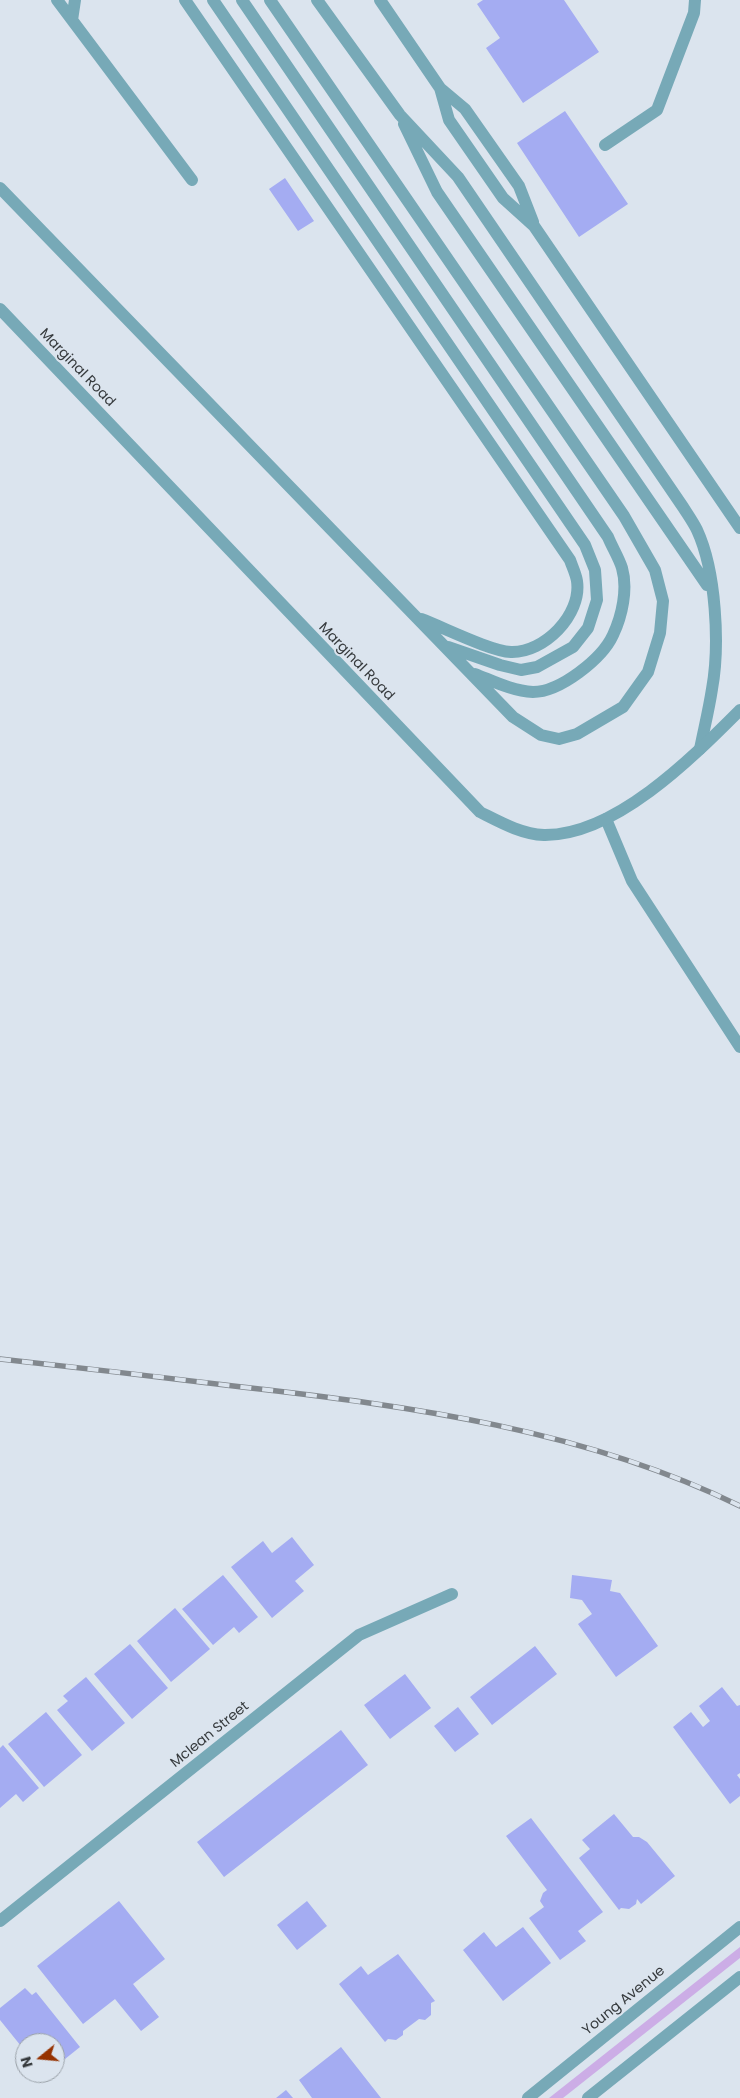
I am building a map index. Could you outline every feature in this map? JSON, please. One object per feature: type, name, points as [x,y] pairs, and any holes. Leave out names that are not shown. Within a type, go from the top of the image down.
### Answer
[{"type":"street","points":[[57,0],[192,180]]},
{"type":"street","points":[[72,20],[75,0]]},
{"type":"street","points":[[185,0],[570,560],[577,582],[574,606],[562,625],[541,643],[527,650],[510,652],[483,644],[417,617]]},
{"type":"street","points":[[213,0],[585,545],[595,570],[597,600],[588,628],[573,647],[552,660],[536,667],[521,670],[500,665],[445,646]]},
{"type":"street","points":[[242,0],[608,537],[622,568],[624,601],[613,636],[591,663],[566,682],[550,689],[533,692],[511,688],[470,672]]},
{"type":"street","points":[[0,188],[513,716],[541,735],[559,738],[577,734],[594,726],[623,707],[648,672],[660,633],[663,601],[655,570],[624,516],[270,0]]},
{"type":"street","points":[[317,0],[400,115],[458,177],[683,507],[700,539],[706,560],[712,596],[716,645],[713,688],[700,749]]},
{"type":"street","points":[[380,0],[440,88],[465,109],[519,186],[534,226]]},
{"type":"street","points":[[605,145],[657,110],[694,13],[695,0]]},
{"type":"street","points":[[440,88],[450,120],[503,198],[534,226],[740,528]]},
{"type":"street","points":[[400,115],[437,192],[652,507],[704,577],[712,596]]},
{"type":"street","name":"Marginal Road","points":[[0,309],[480,812],[511,828],[544,835],[573,830],[606,819],[641,799],[700,749],[740,710]]},
{"type":"street","points":[[606,819],[632,881],[740,1047]]},
{"type":"street","name":"Mclean Street","points":[[0,1921],[359,1635],[452,1594]]},
{"type":"street","name":"Young Avenue","points":[[528,2098],[740,1927]]},
{"type":"street","points":[[588,2098],[740,1977]]},
{"type":"shaded area","points":[[740,1947],[740,1958],[563,2098],[549,2098]]},
{"type":"building","points":[[483,0],[564,0],[599,52],[523,103],[486,48],[500,38],[477,4]]},
{"type":"building","points":[[565,111],[628,204],[579,237],[517,143]]},
{"type":"building","points":[[285,178],[314,221],[298,231],[269,189]]},
{"type":"building","points":[[292,1537],[314,1565],[295,1581],[304,1591],[272,1618],[231,1567],[263,1541],[272,1553]]},
{"type":"building","points":[[223,1575],[258,1617],[239,1633],[234,1627],[213,1645],[182,1609]]},
{"type":"building","points":[[572,1575],[612,1580],[610,1591],[620,1593],[658,1646],[616,1677],[578,1624],[592,1614],[582,1600],[570,1598]]},
{"type":"building","points":[[175,1608],[210,1649],[171,1682],[137,1641]]},
{"type":"building","points":[[130,1644],[168,1688],[132,1719],[94,1674]]},
{"type":"building","points":[[535,1646],[557,1674],[492,1725],[470,1697]]},
{"type":"building","points":[[405,1674],[431,1708],[390,1739],[364,1705]]},
{"type":"building","points":[[86,1677],[125,1723],[92,1751],[57,1710],[68,1701],[63,1696]]},
{"type":"building","points":[[722,1687],[737,1706],[740,1705],[740,1773],[737,1775],[740,1779],[740,1796],[730,1804],[673,1727],[691,1712],[703,1727],[710,1721],[699,1706]]},
{"type":"building","points":[[458,1707],[479,1734],[455,1752],[434,1726]]},
{"type":"building","points":[[46,1712],[82,1755],[44,1787],[8,1744]]},
{"type":"building","points":[[341,1730],[368,1765],[224,1877],[197,1842]]},
{"type":"building","points":[[3,1745],[39,1788],[23,1802],[16,1794],[0,1808],[0,1748]]},
{"type":"building","points":[[614,1814],[633,1837],[639,1837],[647,1842],[675,1876],[641,1904],[637,1899],[636,1904],[629,1909],[621,1908],[619,1910],[579,1858],[590,1849],[582,1840]]},
{"type":"building","points":[[531,1818],[603,1912],[578,1931],[586,1941],[560,1960],[529,1918],[544,1907],[540,1901],[543,1893],[547,1890],[506,1836]]},
{"type":"building","points":[[119,1901],[165,1959],[133,1984],[159,2017],[141,2031],[115,1999],[83,2024],[37,1966]]},
{"type":"building","points":[[307,1901],[327,1926],[297,1950],[277,1925]]},
{"type":"building","points":[[523,1927],[551,1963],[503,2001],[463,1950],[484,1932],[496,1947]]},
{"type":"building","points":[[398,1954],[435,2001],[431,2003],[431,2015],[425,2020],[419,2019],[403,2031],[403,2035],[396,2040],[388,2039],[385,2042],[339,1984],[361,1966],[368,1975]]},
{"type":"building","points":[[25,1988],[32,1995],[36,1992],[80,2047],[65,2059],[65,2033],[15,2033],[15,2039],[0,2020],[0,2008]]},
{"type":"building","points":[[341,2047],[381,2098],[312,2098],[299,2080]]},
{"type":"building","points":[[286,2090],[293,2098],[276,2098]]},
{"type":"railway","points":[[0,1359],[306,1394],[433,1413],[496,1425],[559,1440],[621,1458],[681,1480],[740,1506]]}]
